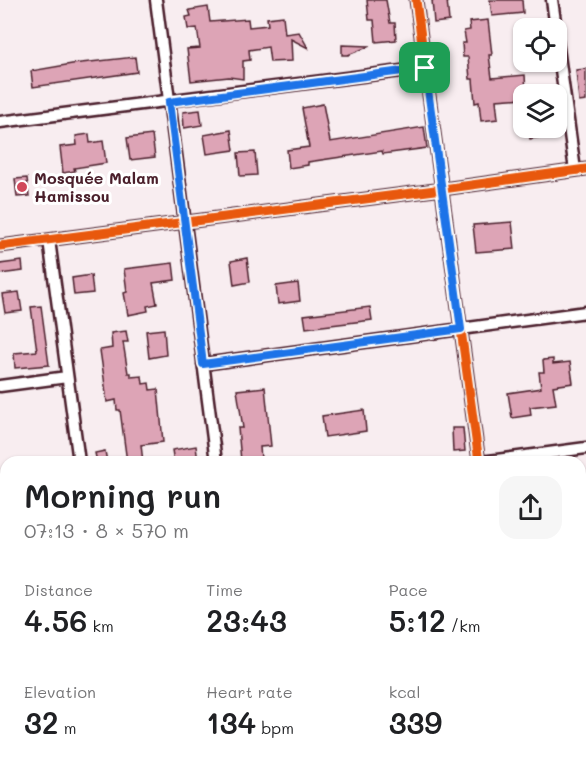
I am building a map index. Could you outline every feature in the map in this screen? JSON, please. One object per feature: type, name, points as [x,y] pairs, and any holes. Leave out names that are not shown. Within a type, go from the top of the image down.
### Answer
[{"type":"street","points":[[157,0],[215,456]]},
{"type":"street","points":[[416,0],[479,456]]},
{"type":"street","points":[[552,0],[555,18]]},
{"type":"street","points":[[0,122],[425,68]]},
{"type":"street","points":[[0,246],[581,169],[563,72]]},
{"type":"street","points":[[50,240],[78,456]]},
{"type":"street","points":[[203,364],[586,312]]},
{"type":"street","points":[[0,386],[67,377]]},
{"type":"street","points":[[529,456],[586,449]]},
{"type":"building","points":[[367,0],[386,0],[390,23],[395,23],[396,40],[376,42],[374,20],[369,20]]},
{"type":"building","points":[[432,0],[447,0],[449,21],[434,23]]},
{"type":"building","points":[[490,0],[522,0],[523,13],[492,16]]},
{"type":"building","points":[[208,7],[210,22],[248,19],[249,27],[268,25],[267,18],[283,16],[285,34],[299,32],[308,48],[291,39],[292,61],[270,62],[268,47],[249,50],[250,60],[243,61],[243,79],[229,77],[191,81],[187,49],[200,48],[197,28],[188,29],[186,17],[191,16],[189,10]]},
{"type":"building","points":[[488,20],[492,78],[525,75],[525,84],[513,84],[513,99],[496,100],[498,119],[481,121],[479,102],[475,103],[468,57],[463,57],[462,43],[466,43],[464,31],[470,30],[469,22]]},
{"type":"building","points":[[342,45],[370,46],[348,55],[342,55]]},
{"type":"building","points":[[135,57],[137,72],[33,87],[31,71]]},
{"type":"building","points":[[586,69],[586,101],[579,102],[576,70]]},
{"type":"building","points":[[323,104],[330,142],[424,127],[427,148],[383,154],[382,151],[308,162],[308,165],[289,168],[287,150],[309,147],[302,108]]},
{"type":"building","points":[[200,110],[202,125],[184,128],[183,112]]},
{"type":"building","points":[[231,130],[234,150],[207,154],[204,135]]},
{"type":"building","points":[[89,134],[90,143],[103,141],[106,163],[74,168],[75,171],[63,173],[60,147],[77,145],[76,136]]},
{"type":"building","points":[[152,135],[155,157],[130,160],[127,138]]},
{"type":"building","points":[[255,152],[257,175],[240,176],[238,153]]},
{"type":"building","points":[[27,178],[29,196],[17,197],[15,179]]},
{"type":"building","points":[[512,222],[515,249],[476,252],[473,225]]},
{"type":"building","points":[[247,258],[250,282],[234,285],[231,261]]},
{"type":"building","points":[[22,261],[23,271],[0,274],[0,264]]},
{"type":"building","points":[[173,263],[175,280],[153,283],[157,304],[147,306],[148,311],[128,315],[124,293],[127,292],[124,269]]},
{"type":"building","points":[[91,275],[93,293],[74,295],[72,278]]},
{"type":"building","points":[[298,283],[300,301],[278,304],[276,286]]},
{"type":"building","points":[[19,292],[22,311],[5,313],[2,294]]},
{"type":"building","points":[[41,306],[49,365],[15,368],[14,353],[37,351],[31,307]]},
{"type":"building","points":[[370,307],[372,320],[306,328],[304,315]]},
{"type":"building","points":[[164,329],[166,355],[149,358],[146,331]]},
{"type":"building","points":[[126,331],[128,342],[123,342],[128,373],[131,373],[131,377],[142,376],[143,384],[149,383],[150,390],[158,389],[163,442],[141,445],[142,456],[126,456],[120,410],[117,410],[116,400],[107,402],[100,350],[112,348],[111,333]]},
{"type":"building","points":[[553,359],[553,364],[570,362],[573,383],[553,386],[556,404],[530,407],[531,415],[512,418],[508,393],[541,388],[539,372],[544,372],[543,360]]},
{"type":"building","points":[[265,387],[271,446],[260,447],[261,456],[241,456],[238,428],[243,428],[237,390]]},
{"type":"building","points":[[364,410],[366,431],[325,437],[322,416]]},
{"type":"building","points":[[452,428],[463,428],[465,451],[453,452]]},
{"type":"building","points":[[196,446],[197,456],[173,456],[172,450]]},
{"type":"building","points":[[105,451],[106,456],[96,456],[95,453]]},
{"type":"cycle path","points":[[416,0],[478,456]]},
{"type":"cycle path","points":[[0,246],[586,169]]},
{"type":"place","name":"Mosquée Malam Hamissou","points":[[22,187]]},
{"type":"route","points":[[425,68],[461,329],[203,364],[169,102],[425,68]]}]
